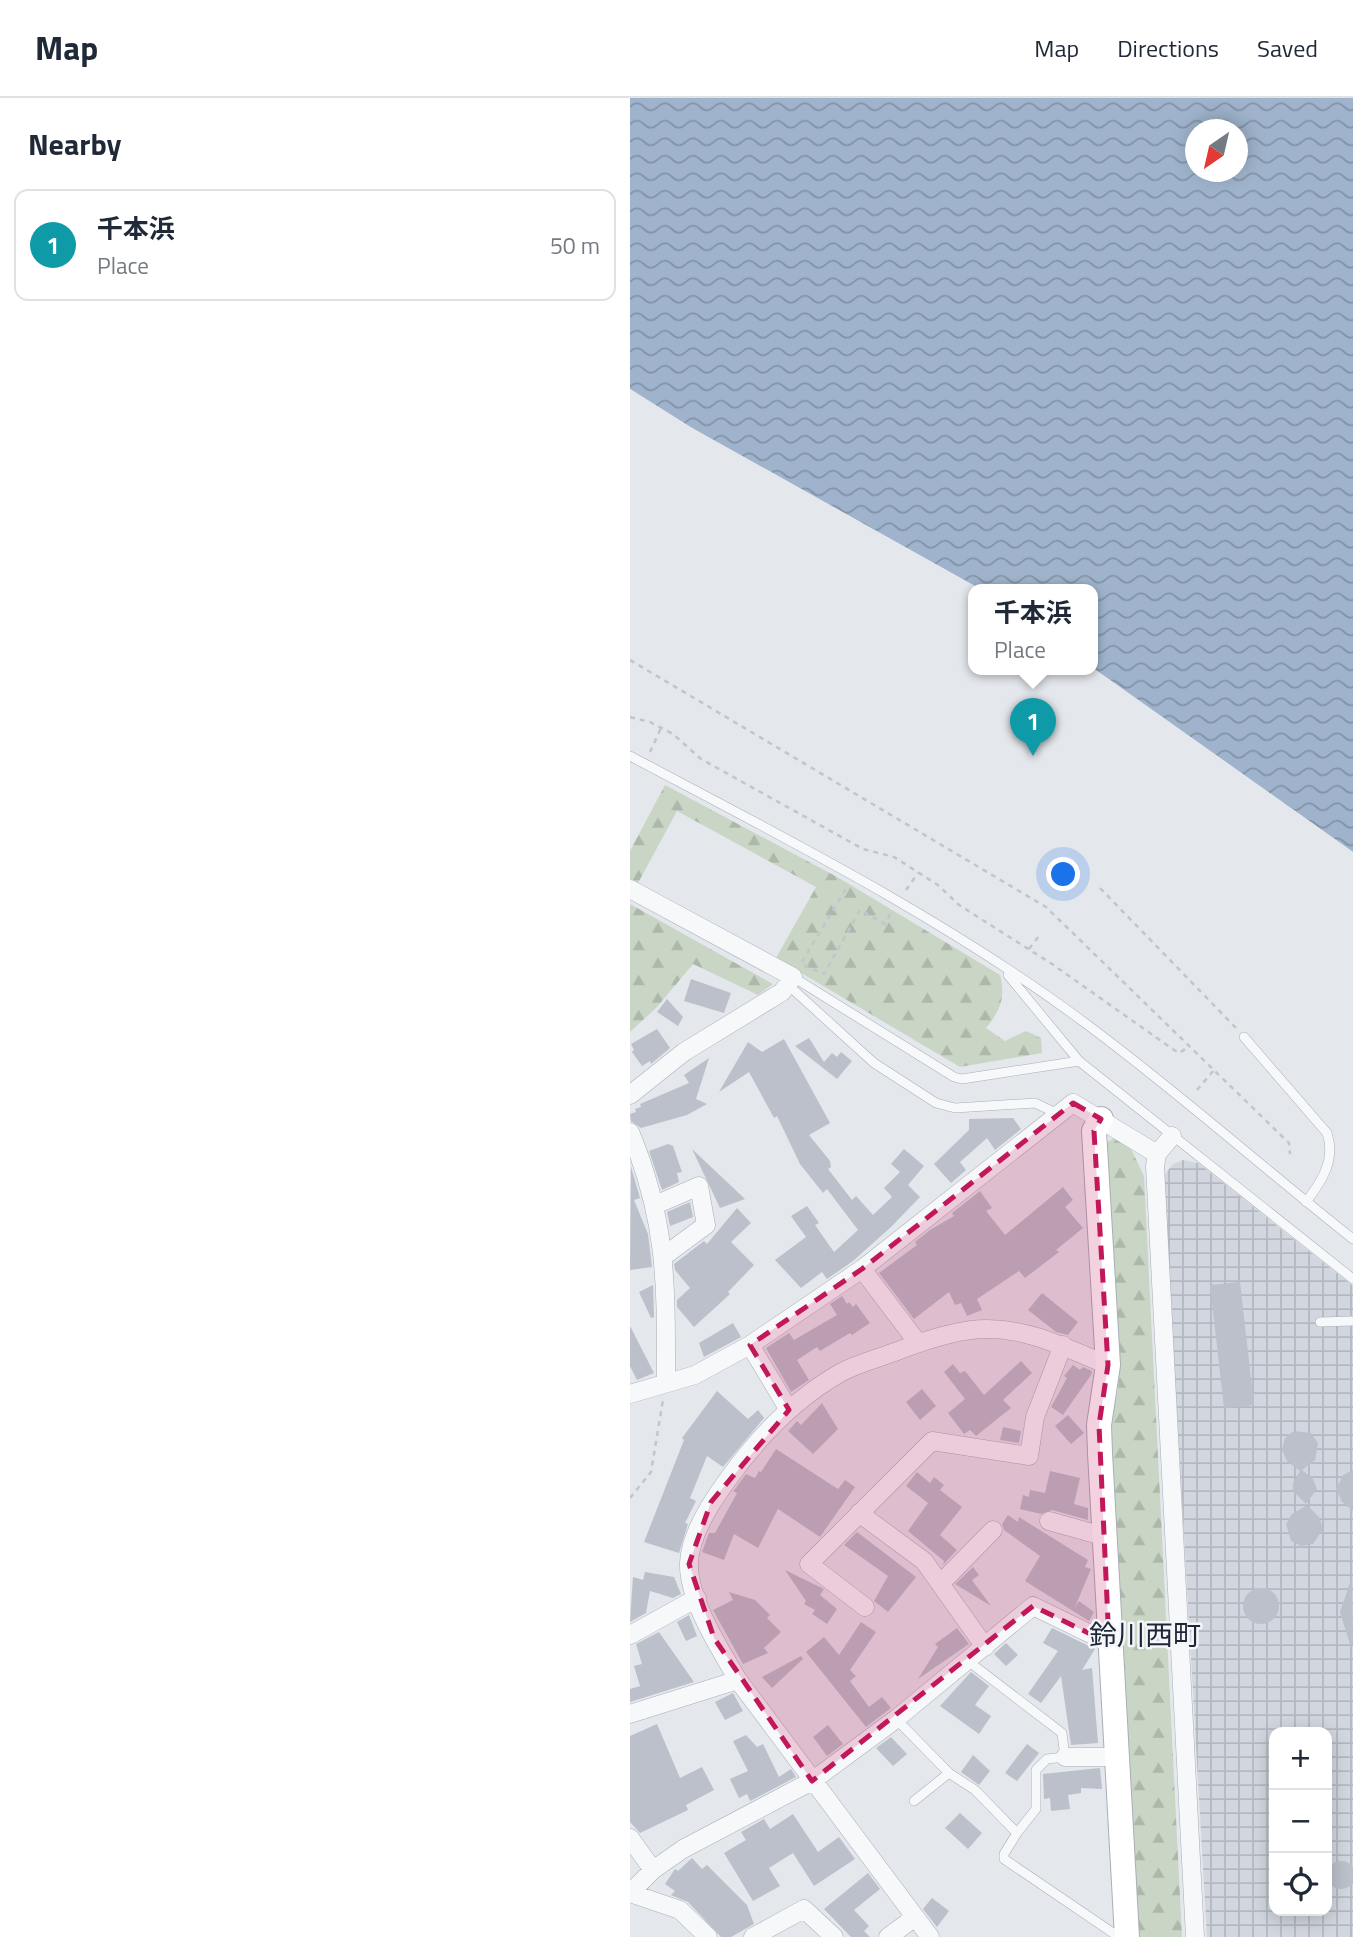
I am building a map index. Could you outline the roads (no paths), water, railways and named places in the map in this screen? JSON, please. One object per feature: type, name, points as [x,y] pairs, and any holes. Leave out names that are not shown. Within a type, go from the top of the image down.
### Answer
[{"type":"street","points":[[630,889],[790,980],[782,992],[684,1052],[630,1095]]},
{"type":"street","points":[[630,1394],[695,1375],[750,1345],[862,1269],[1073,1103],[1157,1154]]},
{"type":"street","points":[[1101,1119],[1094,1131],[1108,1366],[1099,1425],[1127,1937]]},
{"type":"street","points":[[630,1132],[646,1169],[664,1256],[666,1383]]},
{"type":"street","points":[[1172,1136],[1157,1154],[1176,1627],[1195,1937]]},
{"type":"street","points":[[655,1205],[699,1186],[706,1225],[664,1256]]},
{"type":"street","points":[[862,1269],[918,1343]]},
{"type":"street","points":[[930,1937],[738,1679],[714,1638],[697,1598],[689,1564],[695,1538],[711,1502],[757,1441],[789,1410],[843,1372],[918,1343],[984,1329],[1015,1330],[1063,1345],[1108,1366]]},
{"type":"street","points":[[750,1345],[789,1410]]},
{"type":"street","points":[[865,1607],[809,1563],[932,1441],[1029,1457],[1035,1417],[1063,1345]]},
{"type":"street","points":[[859,1513],[924,1561],[985,1647]]},
{"type":"street","points":[[1049,1521],[1103,1536]]},
{"type":"street","points":[[940,1584],[993,1531]]},
{"type":"street","points":[[630,1635],[697,1598]]},
{"type":"street","points":[[708,1937],[680,1910],[630,1893],[653,1870],[682,1849],[812,1781],[896,1719],[1033,1606],[1109,1643]]},
{"type":"street","points":[[630,1714],[738,1679]]},
{"type":"street","points":[[1065,1757],[1118,1756]]},
{"type":"street","points":[[630,1838],[653,1870]]},
{"type":"street","points":[[753,1937],[804,1909],[834,1937]]},
{"type":"street","points":[[888,1937],[914,1918]]},
{"type":"lane","points":[[630,755],[852,876],[995,961],[1087,1024],[1353,1239]]},
{"type":"lane","points":[[995,961],[1079,1060],[1353,1279]]},
{"type":"lane","points":[[790,980],[954,1077],[962,1079],[1079,1060]]},
{"type":"lane","points":[[790,980],[874,1063],[936,1103],[955,1108],[1035,1103],[1058,1115]]},
{"type":"lane","points":[[1244,1037],[1327,1133],[1330,1142],[1326,1172],[1306,1202]]},
{"type":"lane","points":[[1320,1322],[1353,1321]]},
{"type":"lane","points":[[968,1661],[1062,1733],[1065,1757],[1047,1759],[1036,1770],[1036,1809],[1017,1833],[1004,1854],[1004,1859],[1113,1933],[1127,1937]]},
{"type":"lane","points":[[896,1719],[949,1773],[975,1790],[1017,1833]]},
{"type":"lane","points":[[914,1801],[949,1773]]},
{"type":"water","points":[[630,98],[1353,98],[1353,852],[1098,672],[1098,584],[971,584],[692,428],[630,389]]},
{"type":"place","name":"千本浜","points":[[1033,756]]},
{"type":"district","name":"鈴川西町","points":[[1145,1634]]}]
